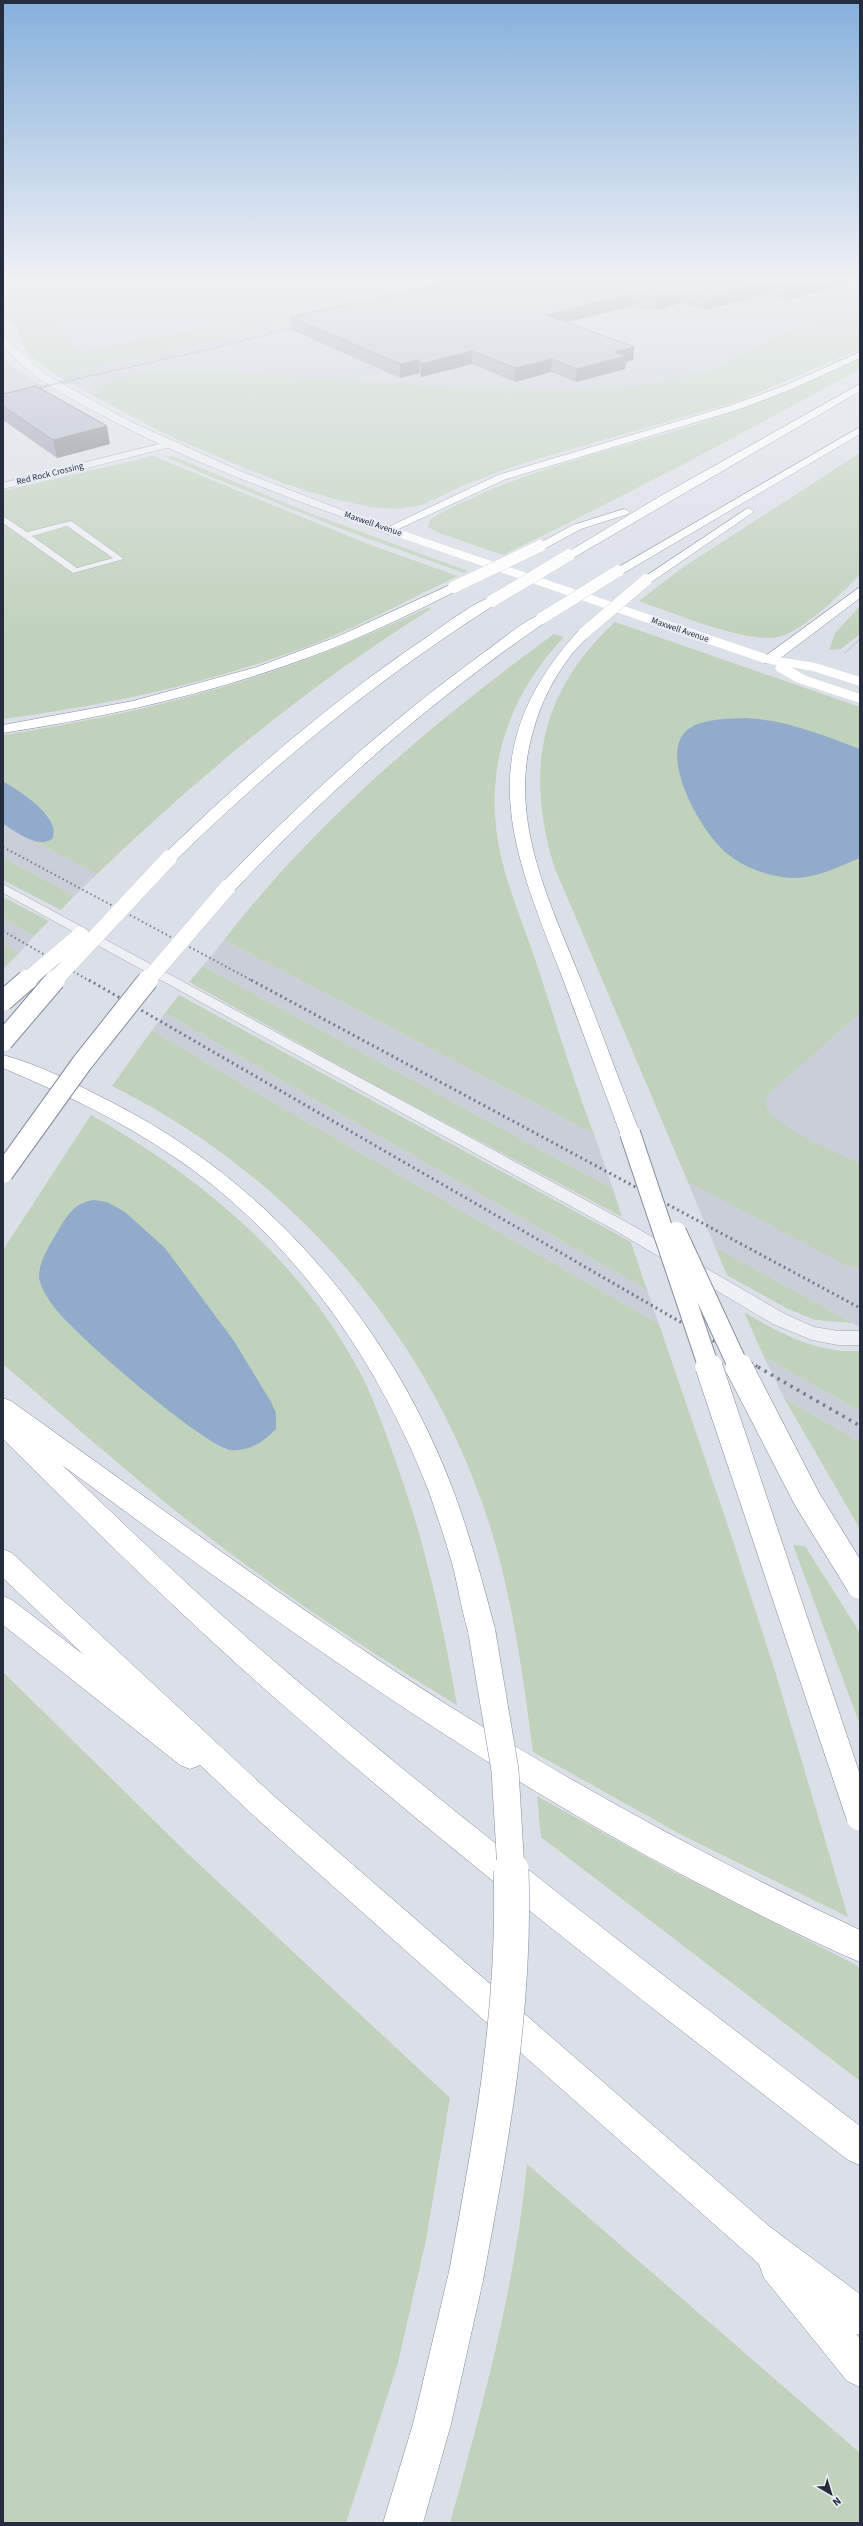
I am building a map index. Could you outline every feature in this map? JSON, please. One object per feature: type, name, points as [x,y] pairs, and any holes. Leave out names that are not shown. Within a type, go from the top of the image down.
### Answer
[{"type":"main road","points":[[388,530],[502,477],[736,407],[760,398]]},
{"type":"main road","points":[[3,1041],[79,953],[169,858],[238,792],[338,708],[415,651],[492,601],[661,500],[841,398]]},
{"type":"main road","points":[[3,1173],[58,1094],[121,1012],[227,888],[314,800],[378,741],[457,678],[542,618],[618,571],[860,430]]},
{"type":"main road","points":[[785,488],[860,434]]},
{"type":"main road","points":[[3,729],[134,704],[250,673],[344,639],[577,527],[661,500]]},
{"type":"main road","points":[[756,506],[646,580],[584,633],[558,663],[533,707],[520,751],[517,804],[522,841],[535,886],[630,1133],[860,1817]]},
{"type":"main road","name":"Maxwell Avenue","points":[[388,530],[769,660],[815,667],[860,682]]},
{"type":"main road","points":[[769,660],[837,611],[860,591]]},
{"type":"main road","name":"Maxwell Avenue","points":[[769,660],[801,679],[860,699]]},
{"type":"main road","points":[[3,1001],[169,858]]},
{"type":"main road","points":[[3,1062],[106,1107],[182,1152],[248,1204],[318,1277],[370,1348],[395,1392],[421,1443],[455,1530],[482,1633],[496,1701],[506,1777],[511,1858],[510,1937],[505,2022],[492,2130],[466,2276],[432,2424],[403,2523]]},
{"type":"main road","points":[[630,1133],[766,1427],[816,1514],[860,1585]]},
{"type":"main road","points":[[3,1408],[275,1605],[480,1741],[697,1864],[860,1946]]},
{"type":"main road","points":[[3,1423],[128,1546],[250,1657],[362,1754],[644,1982],[860,2148]]},
{"type":"main road","points":[[3,1561],[204,1751],[757,2240],[860,2317]]},
{"type":"main road","points":[[3,1609],[345,1876]]},
{"type":"main road","points":[[757,2240],[860,2368]]},
{"type":"street","name":"Maxwell Avenue","points":[[79,398],[167,445],[253,481],[388,530]]},
{"type":"street","name":"Red Rock Crossing","points":[[3,486],[167,445]]},
{"type":"lane","points":[[3,519],[25,535],[76,571],[120,559],[68,523],[25,535]]},
{"type":"lane","points":[[3,888],[622,1227],[779,1319],[812,1334],[838,1338],[860,1338]]},
{"type":"shaded area","points":[[98,398],[671,398],[371,507],[309,492],[230,462],[154,428]]},
{"type":"shaded area","points":[[3,824],[97,874],[74,896],[3,857]]},
{"type":"shaded area","points":[[3,918],[34,936],[19,953],[3,943]]},
{"type":"shaded area","points":[[224,940],[594,1134],[613,1189],[203,966]]},
{"type":"shaded area","points":[[860,949],[860,1327],[715,1247],[659,1113]]},
{"type":"shaded area","points":[[165,1013],[647,1290],[659,1324],[269,1100],[152,1030]]},
{"type":"shaded area","points":[[764,1357],[860,1411],[860,1442],[784,1398]]},
{"type":"green space","points":[[97,398],[746,398],[523,463],[464,485],[422,505],[395,509],[371,507],[338,500],[283,483],[176,439]]},
{"type":"green space","points":[[769,398],[806,398],[683,464],[503,555],[439,533],[428,527],[430,520],[442,512],[504,484],[743,408]]},
{"type":"green space","points":[[860,453],[860,574],[834,600],[801,626],[782,636],[768,638],[750,636],[690,620],[639,601],[682,568]]},
{"type":"green space","points":[[153,456],[368,544],[458,576],[331,637],[273,659],[235,671],[159,691],[81,707],[3,719],[3,491]]},
{"type":"green space","points":[[165,456],[175,457],[307,512],[468,571],[464,573],[344,530],[204,474]]},
{"type":"green space","points":[[860,606],[860,634],[841,649],[829,650],[835,633]]},
{"type":"green space","points":[[427,608],[431,609],[342,668],[257,733],[175,802],[97,874],[34,841],[50,840],[53,833],[51,821],[47,814],[33,801],[3,781],[3,735],[114,715],[220,688],[272,672],[323,653],[375,632]]},
{"type":"green space","points":[[615,622],[860,707],[860,1013],[777,1086],[768,1095],[765,1104],[780,1122],[822,1146],[860,1164],[860,1269],[846,1265],[688,1182],[554,866],[545,831],[541,797],[541,765],[546,734],[555,704],[570,676],[590,648]]},
{"type":"green space","points":[[554,634],[564,637],[527,685],[514,712],[504,739],[497,767],[495,796],[496,826],[501,857],[509,885],[594,1134],[224,940],[297,854],[378,775],[464,702]]},
{"type":"green space","points":[[3,857],[74,896],[61,910],[3,880]]},
{"type":"green space","points":[[3,897],[49,921],[34,936],[3,918]]},
{"type":"green space","points":[[3,943],[19,953],[3,969]]},
{"type":"green space","points":[[203,966],[613,1189],[622,1217],[371,1083],[189,982]]},
{"type":"green space","points":[[179,995],[631,1242],[647,1290],[165,1013]]},
{"type":"green space","points":[[152,1030],[269,1100],[659,1324],[729,1529],[775,1671],[848,1917],[682,1835],[533,1752],[516,1635],[504,1577],[488,1520],[462,1451],[428,1385],[389,1323],[344,1265],[293,1212],[237,1164],[176,1122],[112,1086]]},
{"type":"green space","points":[[91,1115],[169,1164],[207,1192],[275,1255],[306,1290],[333,1327],[357,1367],[367,1388],[403,1482],[422,1545],[438,1608],[457,1705],[343,1633],[197,1528],[162,1500],[3,1364],[3,1250]]},
{"type":"green space","points":[[715,1247],[853,1323],[815,1320],[786,1308],[727,1275]]},
{"type":"green space","points":[[744,1312],[785,1335],[799,1340],[829,1349],[860,1351],[860,1411],[764,1357]]},
{"type":"green space","points":[[784,1398],[860,1442],[860,1529]]},
{"type":"green space","points":[[793,1545],[805,1546],[860,1633],[860,1725]]},
{"type":"green space","points":[[3,1672],[187,1853],[450,2098],[426,2240],[398,2363],[346,2523],[3,2523]]},
{"type":"green space","points":[[537,1796],[672,1871],[858,1966],[860,1977],[860,2081],[541,1837]]},
{"type":"green space","points":[[527,2164],[860,2453],[860,2523],[450,2523],[486,2391],[506,2300],[515,2255]]},
{"type":"water","points":[[722,719],[761,719],[790,725],[860,749],[860,858],[832,870],[812,876],[792,878],[775,876],[754,869],[741,863],[719,846],[697,816],[688,797],[681,778],[677,760],[678,745],[685,732],[698,724]]},
{"type":"water","points":[[3,781],[19,791],[45,813],[51,822],[54,831],[52,839],[46,842],[34,841],[3,824]]},
{"type":"water","points":[[94,1200],[107,1202],[125,1212],[165,1248],[234,1341],[271,1402],[276,1413],[276,1429],[267,1438],[256,1445],[244,1449],[231,1450],[219,1445],[201,1434],[113,1365],[96,1350],[53,1306],[40,1282],[39,1276],[42,1262],[52,1241],[69,1214],[82,1203]]},
{"type":"building","points":[[3,398],[57,398],[107,426],[53,440],[3,406]]},
{"type":"railway","points":[[3,847],[253,981]]},
{"type":"railway","points":[[3,931],[90,981]]},
{"type":"railway","points":[[89,980],[760,1368]]},
{"type":"railway","points":[[251,980],[860,1308]]},
{"type":"railway","points":[[758,1367],[860,1426]]}]
